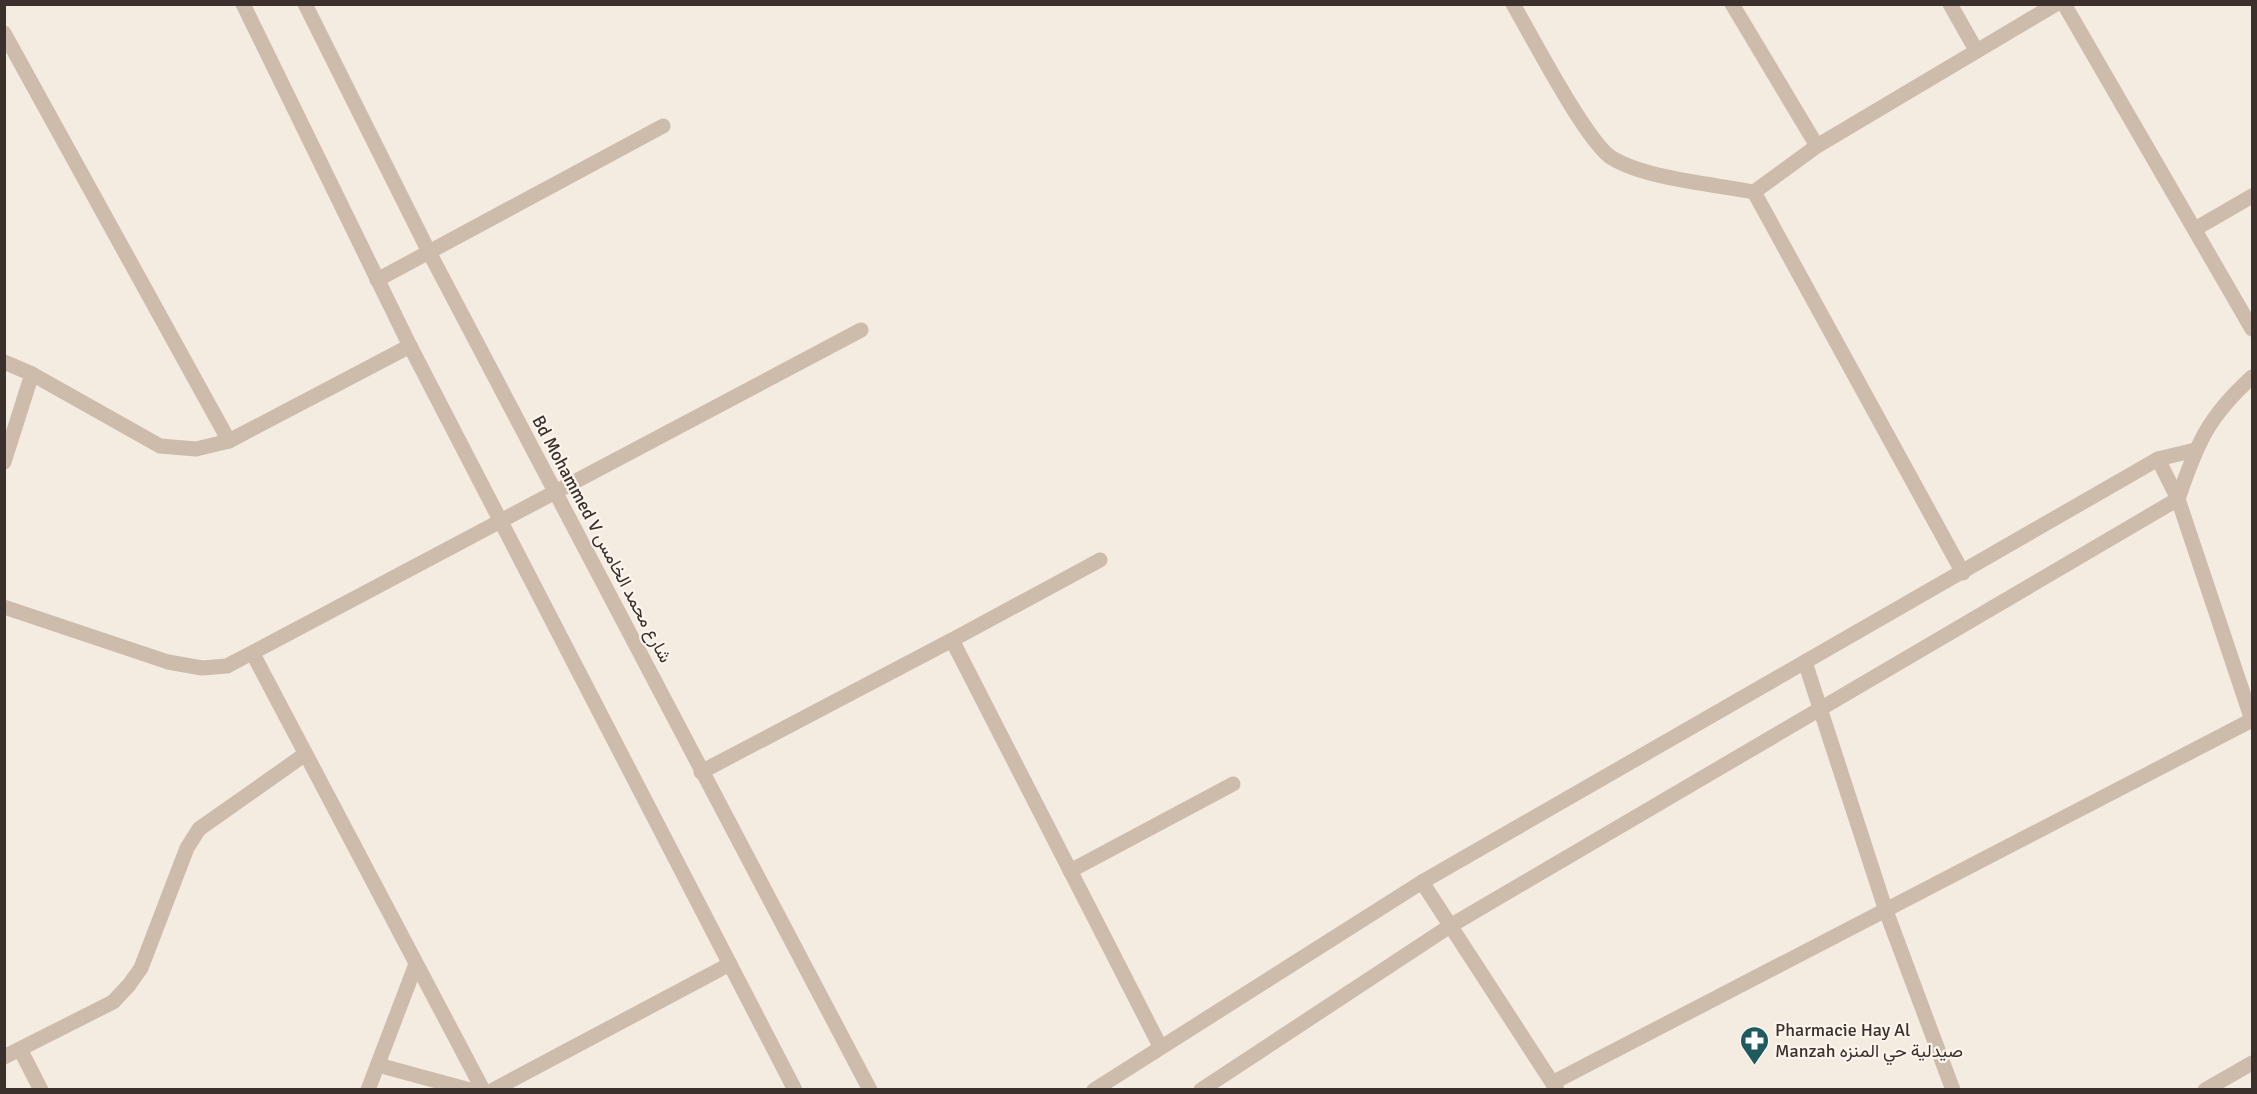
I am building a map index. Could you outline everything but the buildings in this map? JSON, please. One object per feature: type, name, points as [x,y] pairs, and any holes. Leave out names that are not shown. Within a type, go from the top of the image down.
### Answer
[{"type":"street","points":[[243,4],[410,346],[795,1089]]},
{"type":"street","name":"Bd Mohammed V شارع محمد الخامس","points":[[305,4],[429,252],[870,1089]]},
{"type":"street","points":[[1513,4],[1592,138],[1610,157],[1639,170],[1754,192],[1817,147],[2056,4]]},
{"type":"street","points":[[1732,4],[1817,147]]},
{"type":"street","points":[[1950,4],[1976,50]]},
{"type":"street","points":[[2064,4],[2253,329]]},
{"type":"street","points":[[4,33],[229,441]]},
{"type":"street","points":[[377,280],[663,126]]},
{"type":"street","points":[[1754,192],[1963,573]]},
{"type":"street","points":[[2195,229],[2253,196]]},
{"type":"street","points":[[4,607],[168,662],[202,668],[227,666],[556,494],[861,330]]},
{"type":"street","points":[[4,362],[32,374],[160,446],[196,449],[229,441],[410,346]]},
{"type":"street","points":[[4,462],[32,374]]},
{"type":"street","points":[[1201,1089],[1450,926],[2178,499],[2195,450],[2210,420],[2229,398],[2253,377]]},
{"type":"street","points":[[1094,1089],[1422,882],[2158,459],[2195,450]]},
{"type":"street","points":[[1422,882],[1555,1086],[2253,720],[2178,499],[2158,459]]},
{"type":"street","points":[[701,772],[1100,560]]},
{"type":"street","points":[[952,640],[1160,1046]]},
{"type":"street","points":[[253,654],[304,755],[483,1089]]},
{"type":"street","points":[[1805,662],[1886,911],[1953,1089]]},
{"type":"street","points":[[4,1057],[21,1051],[113,1002],[141,968],[187,848],[199,829],[304,755]]},
{"type":"street","points":[[1070,871],[1233,784]]},
{"type":"street","points":[[369,1089],[416,964]]},
{"type":"street","points":[[493,1089],[730,964]]},
{"type":"street","points":[[21,1051],[41,1089]]},
{"type":"street","points":[[2205,1089],[2253,1063]]},
{"type":"street","points":[[378,1065],[470,1089]]},
{"type":"place","name":"Pharmacie Hay Al Manzah صيدلية حي المنزه","points":[[1754,1066]]}]
